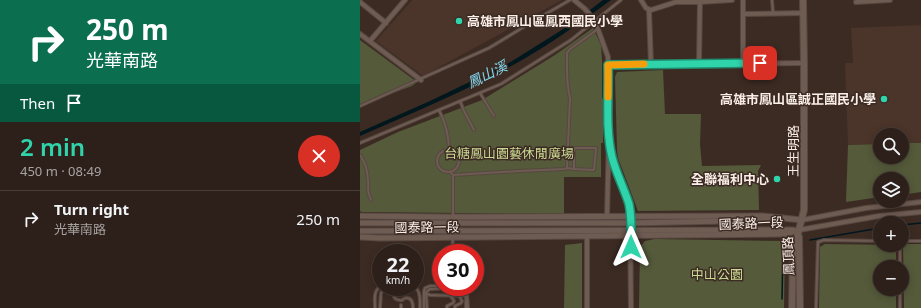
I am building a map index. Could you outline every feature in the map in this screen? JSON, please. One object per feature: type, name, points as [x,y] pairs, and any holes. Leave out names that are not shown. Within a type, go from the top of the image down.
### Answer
[{"type":"main road","name":"王生明路","points":[[799,230],[804,207],[803,0]]},
{"type":"main road","name":"鳳頂路","points":[[792,308],[793,253],[799,230]]},
{"type":"main road","name":"鳳頂路","points":[[799,230],[800,308]]},
{"type":"street","points":[[397,0],[402,4]]},
{"type":"street","points":[[370,42],[405,0]]},
{"type":"street","points":[[574,0],[580,4],[595,21],[608,57],[609,135],[607,216]]},
{"type":"street","points":[[641,0],[649,10],[651,64]]},
{"type":"street","points":[[649,10],[676,2],[732,0]]},
{"type":"street","points":[[743,0],[743,63]]},
{"type":"street","points":[[856,2],[890,0]]},
{"type":"street","points":[[699,64],[700,1]]},
{"type":"street","points":[[360,2],[386,23]]},
{"type":"street","points":[[743,14],[803,13]]},
{"type":"street","points":[[360,34],[421,80]]},
{"type":"street","points":[[608,65],[804,63]]},
{"type":"street","points":[[609,135],[612,158],[628,203],[631,223],[631,308]]},
{"type":"street","points":[[802,220],[866,208],[921,202]]},
{"type":"street","points":[[799,230],[879,216],[921,212]]},
{"type":"street","name":"國泰路一段","points":[[360,216],[453,220],[631,223],[802,220]]},
{"type":"street","name":"國泰路一段","points":[[360,223],[607,216],[763,216],[802,220]]},
{"type":"street","points":[[664,216],[664,222]]},
{"type":"street","name":"國泰路一段","points":[[360,231],[799,230]]},
{"type":"street","name":"國泰路一段","points":[[360,237],[784,234],[799,230]]},
{"type":"street","points":[[587,236],[587,308]]},
{"type":"lane","points":[[360,106],[421,80],[489,48],[570,0]]},
{"type":"lane","points":[[360,143],[501,84],[571,40],[621,0]]},
{"type":"lane","points":[[772,0],[773,14]]},
{"type":"lane","points":[[567,168],[570,98],[567,79],[567,53],[570,49],[598,28]]},
{"type":"lane","points":[[480,93],[494,116]]},
{"type":"lane","points":[[460,101],[474,130]]},
{"type":"lane","points":[[439,110],[445,123],[449,140],[449,150]]},
{"type":"lane","points":[[453,175],[567,168],[574,170],[594,170],[596,148],[574,148],[574,170]]},
{"type":"lane","points":[[449,150],[455,153],[459,159],[456,169],[450,172],[439,169],[437,162],[437,158],[442,152],[449,150]]},
{"type":"lane","points":[[360,155],[365,163],[368,182],[367,192],[370,200]]},
{"type":"lane","points":[[450,172],[453,175],[453,220]]},
{"type":"lane","points":[[453,230],[453,244]]},
{"type":"lane","points":[[816,308],[818,242],[824,240],[873,240]]},
{"type":"lane","points":[[909,241],[921,241]]},
{"type":"lane","points":[[425,308],[424,291],[425,288],[432,286]]},
{"type":"lane","points":[[425,308],[426,293],[428,290],[432,289]]},
{"type":"lane","points":[[426,293],[428,295],[432,295]]},
{"type":"lane","points":[[374,308],[375,296]]},
{"type":"lane","points":[[380,308],[381,296]]},
{"type":"lane","points":[[394,296],[397,300],[409,298],[413,303],[413,308]]},
{"type":"lane","points":[[419,296],[420,308]]},
{"type":"lane","points":[[447,308],[447,306],[454,301],[450,296]]},
{"type":"lane","points":[[455,308],[455,306],[462,301],[459,296]]},
{"type":"lane","points":[[466,296],[467,308]]},
{"type":"lane","points":[[467,308],[468,296]]},
{"type":"lane","points":[[900,296],[900,308]]},
{"type":"shaded area","name":"高雄市鳳山區鳳西國民小學","points":[[412,0],[562,0],[423,76],[376,41]]},
{"type":"shaded area","name":"高雄市鳳山區誠正國民小學","points":[[921,25],[921,143],[909,143],[909,128],[873,128],[873,144],[848,145],[845,63],[853,63],[851,28]]},
{"type":"green space","name":"台糖鳳山園藝休閒廣場","points":[[593,28],[601,45],[602,59],[603,143],[601,143],[601,177],[564,177],[564,214],[360,211],[360,150],[398,132],[482,100],[555,55]]},
{"type":"green space","points":[[360,40],[417,82],[412,86],[360,105]]},
{"type":"green space","points":[[663,70],[665,114],[701,114],[700,144],[702,166],[761,165],[758,171],[759,210],[638,211],[618,158],[615,77],[617,72]]},
{"type":"green space","points":[[909,143],[921,143],[921,192],[909,194],[909,172],[873,172],[873,198],[846,202],[848,145],[873,144],[873,164],[909,164]]},
{"type":"green space","name":"中山公園","points":[[655,239],[785,241],[784,308],[639,308],[640,247],[645,241]]},
{"type":"green space","points":[[582,243],[582,308],[564,308],[565,245]]},
{"type":"green space","points":[[825,244],[873,245],[873,252],[896,252],[896,260],[873,260],[873,296],[896,296],[896,308],[819,308],[820,247]]},
{"type":"green space","points":[[909,244],[921,244],[921,308],[904,308],[904,296],[909,296],[909,260],[903,260],[903,252],[909,252]]},
{"type":"water","name":"鳳山溪","points":[[603,0],[611,0],[564,34],[515,64],[458,93],[360,136],[360,132],[430,101],[509,63],[573,23]]},
{"type":"waterway","points":[[909,224],[921,223]]},
{"type":"waterway","points":[[810,240],[873,229]]},
{"type":"waterway","points":[[782,299],[783,246]]},
{"type":"slow traffic","points":[[608,97],[608,65],[644,64]]},
{"type":"place","name":"高雄市鳳山區鳳西國民小學","points":[[459,21]]},
{"type":"place","name":"高雄市鳳山區誠正國民小學","points":[[884,99]]},
{"type":"place","name":"全聯福利中心","points":[[777,179]]},
{"type":"route","points":[[631,247],[630,211],[612,158],[609,135],[608,65],[760,63]]}]
